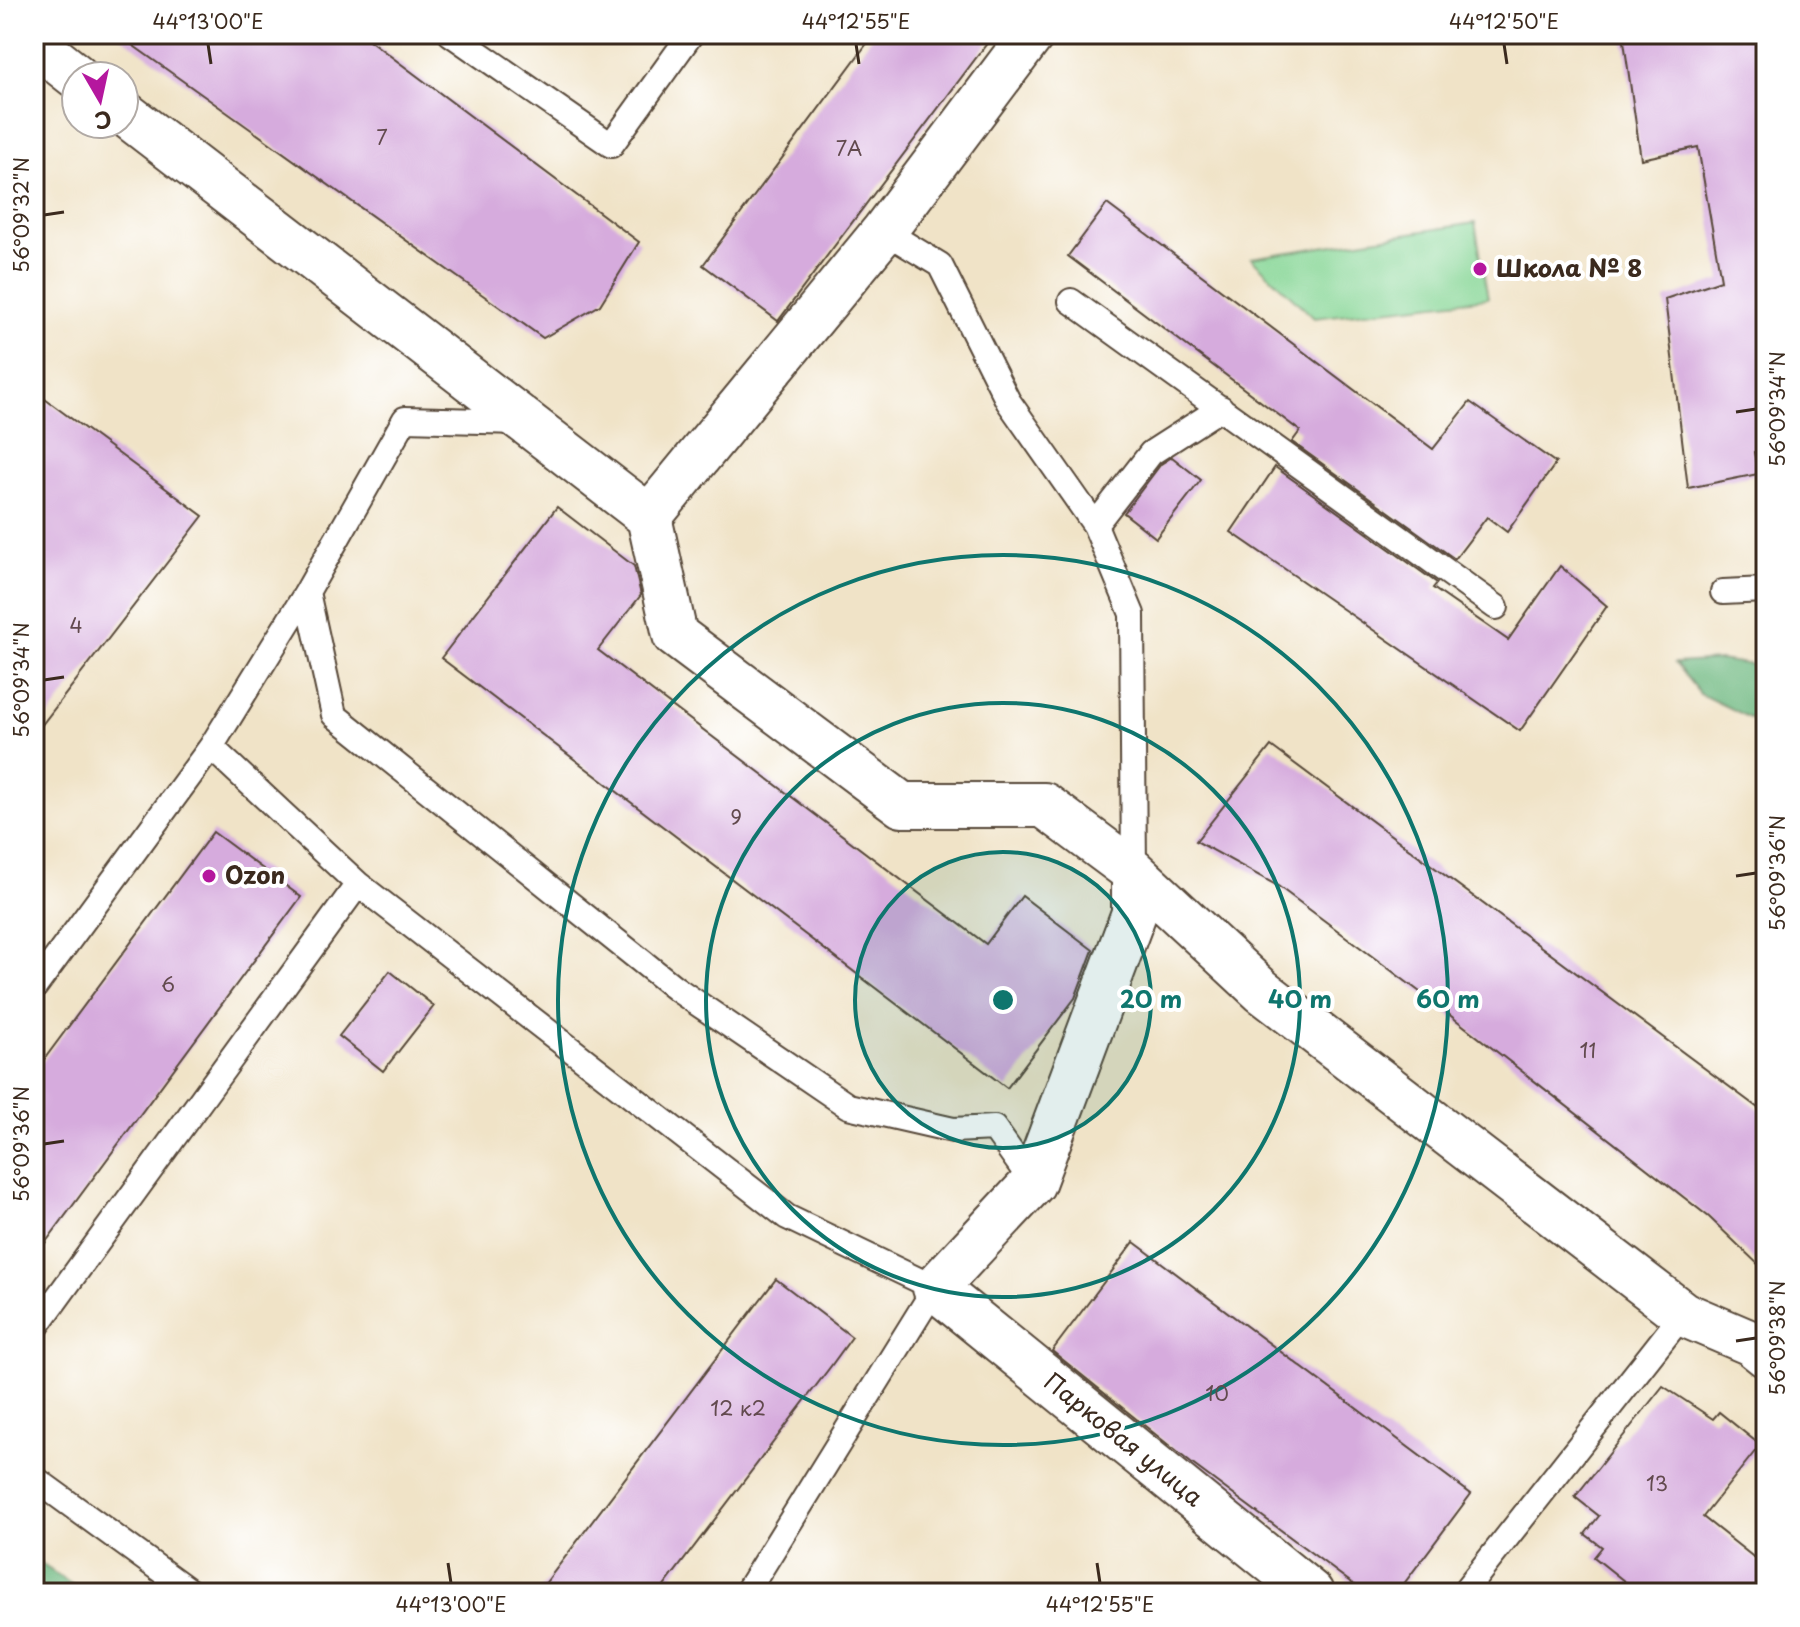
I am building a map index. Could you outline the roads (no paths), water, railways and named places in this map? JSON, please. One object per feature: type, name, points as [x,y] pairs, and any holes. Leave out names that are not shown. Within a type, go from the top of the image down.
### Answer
[{"type":"street","points":[[649,517],[884,231],[1032,34]]},
{"type":"street","points":[[34,43],[60,63]]},
{"type":"street","points":[[140,125],[649,517],[675,635],[902,805],[1044,805],[1134,872],[1262,991],[1683,1314],[1751,1343],[1766,1355]]},
{"type":"street","points":[[935,1288],[1033,1183],[1134,913],[1134,872]]},
{"type":"street","name":"Парковая улица","points":[[935,1288],[1311,1593]]},
{"type":"lane","points":[[451,34],[611,145],[691,34]]},
{"type":"lane","points":[[884,231],[940,265],[1008,401],[1095,525],[1132,614],[1134,872]]},
{"type":"lane","points":[[1071,301],[1496,607]]},
{"type":"lane","points":[[1095,525],[1151,453],[1221,408]]},
{"type":"lane","points":[[34,988],[211,747],[307,592],[405,419],[526,422]]},
{"type":"lane","points":[[1723,592],[1766,590]]},
{"type":"lane","points":[[307,592],[334,715],[675,988],[848,1106],[953,1130],[994,1128],[1033,1183]]},
{"type":"lane","points":[[211,747],[358,884],[787,1217],[935,1288],[754,1590]]},
{"type":"lane","points":[[34,1330],[358,884]]},
{"type":"lane","points":[[1463,1593],[1683,1314]]},
{"type":"lane","points":[[34,1478],[192,1593]]},
{"type":"place","name":"Школа № 8","points":[[1480,269]]},
{"type":"place","name":"Ozon","points":[[209,876]]}]
